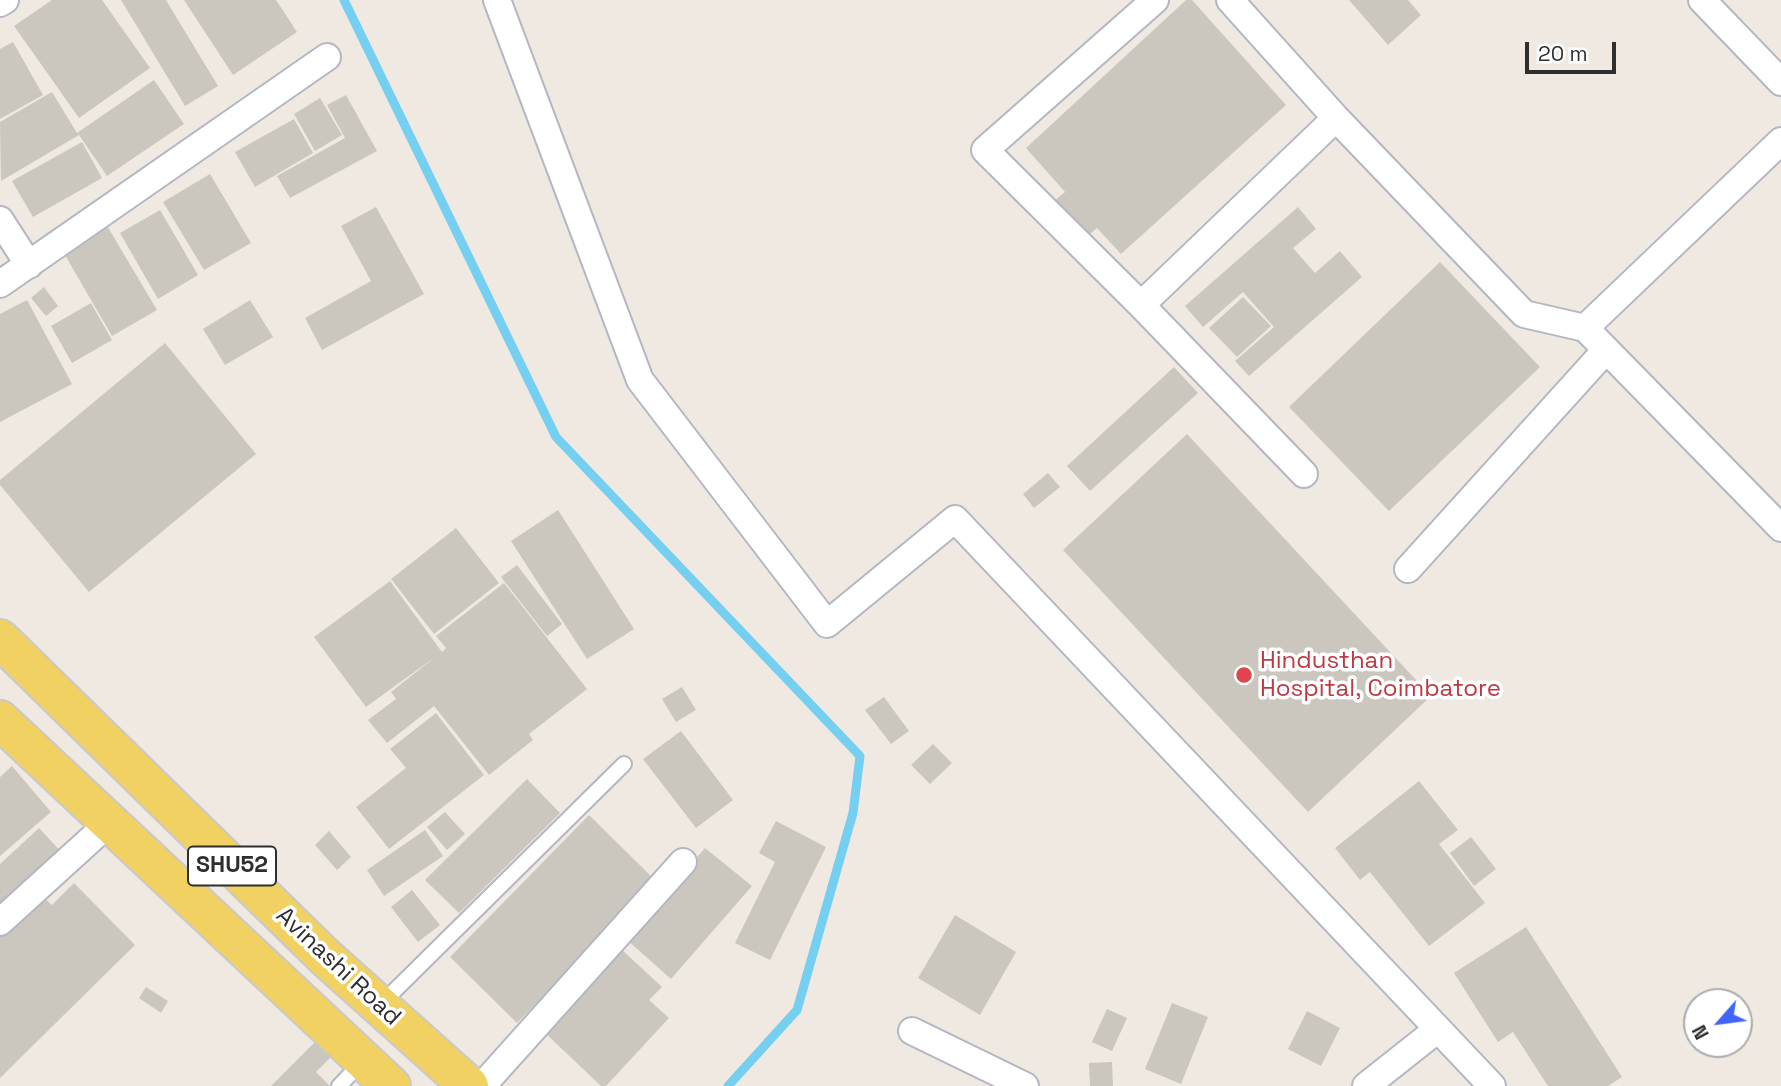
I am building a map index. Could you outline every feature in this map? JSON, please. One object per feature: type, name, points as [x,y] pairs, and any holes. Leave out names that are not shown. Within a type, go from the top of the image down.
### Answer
[{"type":"main road","name":"Avinashi Road","points":[[0,639],[379,1006],[469,1086]]},
{"type":"main road","name":"Avinashi Road","points":[[0,720],[110,822],[351,1073],[391,1086]]},
{"type":"street","points":[[0,3],[5,0]]},
{"type":"street","points":[[498,0],[640,380],[827,624],[955,519],[1492,1086]]},
{"type":"street","points":[[1155,0],[985,150],[1141,304],[1304,474]]},
{"type":"street","points":[[1230,0],[1336,118],[1524,314],[1585,328],[1781,528]]},
{"type":"street","points":[[1702,0],[1781,82]]},
{"type":"street","points":[[0,284],[327,57]]},
{"type":"street","points":[[1141,304],[1336,118]]},
{"type":"street","points":[[1585,328],[1781,141]]},
{"type":"street","points":[[0,220],[29,265]]},
{"type":"street","points":[[1408,569],[1606,350]]},
{"type":"street","points":[[0,922],[110,822]]},
{"type":"street","points":[[482,1086],[683,862]]},
{"type":"street","points":[[1366,1086],[1438,1029]]},
{"type":"street","points":[[912,1031],[1025,1086]]},
{"type":"lane","points":[[379,1006],[624,764]]},
{"type":"building","points":[[52,0],[102,0],[150,68],[79,118],[14,26]]},
{"type":"building","points":[[121,0],[166,0],[218,86],[185,106]]},
{"type":"building","points":[[184,0],[276,0],[297,32],[233,75]]},
{"type":"building","points":[[1186,0],[1192,0],[1286,105],[1121,254],[1097,228],[1085,238],[1053,202],[1065,192],[1026,148]]},
{"type":"building","points":[[1349,0],[1408,0],[1421,15],[1388,45]]},
{"type":"building","points":[[13,42],[43,95],[0,119],[0,49]]},
{"type":"building","points":[[154,80],[184,124],[107,176],[79,135],[1,181],[0,122],[52,92],[77,133]]},
{"type":"building","points":[[346,95],[377,151],[290,198],[277,176],[345,138],[327,105]]},
{"type":"building","points":[[320,98],[342,135],[315,151],[294,114]]},
{"type":"building","points":[[294,119],[313,153],[255,187],[235,152]]},
{"type":"building","points":[[82,142],[102,178],[33,217],[12,181]]},
{"type":"building","points":[[210,174],[251,243],[204,270],[163,202]]},
{"type":"building","points":[[376,207],[424,294],[322,350],[305,318],[371,281],[341,226]]},
{"type":"building","points":[[1298,207],[1316,229],[1293,248],[1315,273],[1340,251],[1362,277],[1249,376],[1235,361],[1274,327],[1243,292],[1203,327],[1185,306]]},
{"type":"building","points":[[160,210],[198,275],[158,299],[120,233]]},
{"type":"building","points":[[106,224],[157,310],[112,336],[62,250]]},
{"type":"building","points":[[1440,262],[1540,367],[1389,511],[1289,407]]},
{"type":"building","points":[[44,287],[58,306],[46,316],[31,298]]},
{"type":"building","points":[[1243,297],[1271,326],[1237,357],[1209,328]]},
{"type":"building","points":[[27,300],[72,384],[0,422],[0,314]]},
{"type":"building","points":[[250,300],[273,337],[225,365],[203,329]]},
{"type":"building","points":[[91,303],[112,340],[72,363],[51,326]]},
{"type":"building","points":[[165,343],[256,454],[89,592],[0,485],[0,480]]},
{"type":"building","points":[[1174,367],[1198,393],[1090,491],[1067,466]]},
{"type":"building","points":[[1187,434],[1431,696],[1308,812],[1063,550]]},
{"type":"building","points":[[1048,473],[1060,487],[1034,508],[1023,494]]},
{"type":"building","points":[[558,510],[634,629],[587,659],[511,541]]},
{"type":"building","points":[[456,528],[499,583],[434,634],[391,579]]},
{"type":"building","points":[[517,565],[562,624],[547,636],[501,577]]},
{"type":"building","points":[[390,581],[442,652],[446,648],[436,636],[504,583],[587,689],[529,734],[533,740],[489,775],[434,706],[387,743],[368,720],[396,699],[391,692],[435,657],[366,707],[314,637]]},
{"type":"building","points":[[682,687],[696,710],[676,722],[662,699]]},
{"type":"building","points":[[884,697],[909,731],[891,744],[865,710]]},
{"type":"building","points":[[436,713],[484,775],[389,849],[356,807],[406,768],[390,749]]},
{"type":"building","points":[[681,731],[733,800],[696,828],[643,759]]},
{"type":"building","points":[[933,744],[952,763],[930,784],[911,765]]},
{"type":"building","points":[[12,766],[51,812],[0,856],[0,777]]},
{"type":"building","points":[[527,779],[560,813],[459,913],[425,880]]},
{"type":"building","points":[[1419,781],[1458,830],[1439,844],[1485,903],[1429,946],[1370,872],[1360,880],[1335,848]]},
{"type":"building","points":[[445,812],[465,834],[447,850],[427,827]]},
{"type":"building","points":[[589,815],[656,881],[517,1023],[450,957]]},
{"type":"building","points":[[776,821],[826,847],[770,960],[735,943],[775,862],[759,853]]},
{"type":"building","points":[[39,828],[65,856],[0,918],[0,864]]},
{"type":"building","points":[[425,830],[443,856],[384,896],[367,870]]},
{"type":"building","points":[[329,831],[351,857],[337,870],[315,845]]},
{"type":"building","points":[[1471,837],[1496,869],[1474,886],[1450,853]]},
{"type":"building","points":[[705,848],[752,886],[671,979],[626,939]]},
{"type":"building","points":[[74,883],[135,945],[0,1078],[0,935],[41,895],[52,905]]},
{"type":"building","points":[[412,890],[440,925],[418,942],[391,907]]},
{"type":"building","points":[[955,915],[1016,952],[980,1015],[918,978]]},
{"type":"building","points":[[1526,927],[1622,1077],[1608,1086],[1548,1086],[1513,1032],[1498,1042],[1454,973]]},
{"type":"building","points":[[620,948],[662,987],[649,1000],[669,1018],[606,1086],[601,1086],[543,1031]]},
{"type":"building","points":[[146,987],[168,1001],[161,1013],[139,998]]},
{"type":"building","points":[[1172,1003],[1208,1017],[1181,1084],[1145,1069]]},
{"type":"building","points":[[1107,1009],[1127,1018],[1112,1051],[1092,1042]]},
{"type":"building","points":[[1307,1011],[1340,1028],[1321,1066],[1288,1049]]},
{"type":"building","points":[[318,1039],[333,1055],[316,1072],[330,1086],[271,1086]]},
{"type":"building","points":[[1112,1062],[1113,1086],[1090,1086],[1089,1063]]},
{"type":"waterway","points":[[344,0],[556,437],[860,756],[853,813],[797,1010],[728,1086]]},
{"type":"place","name":"Hindusthan Hospital, Coimbatore","points":[[1244,675]]}]
